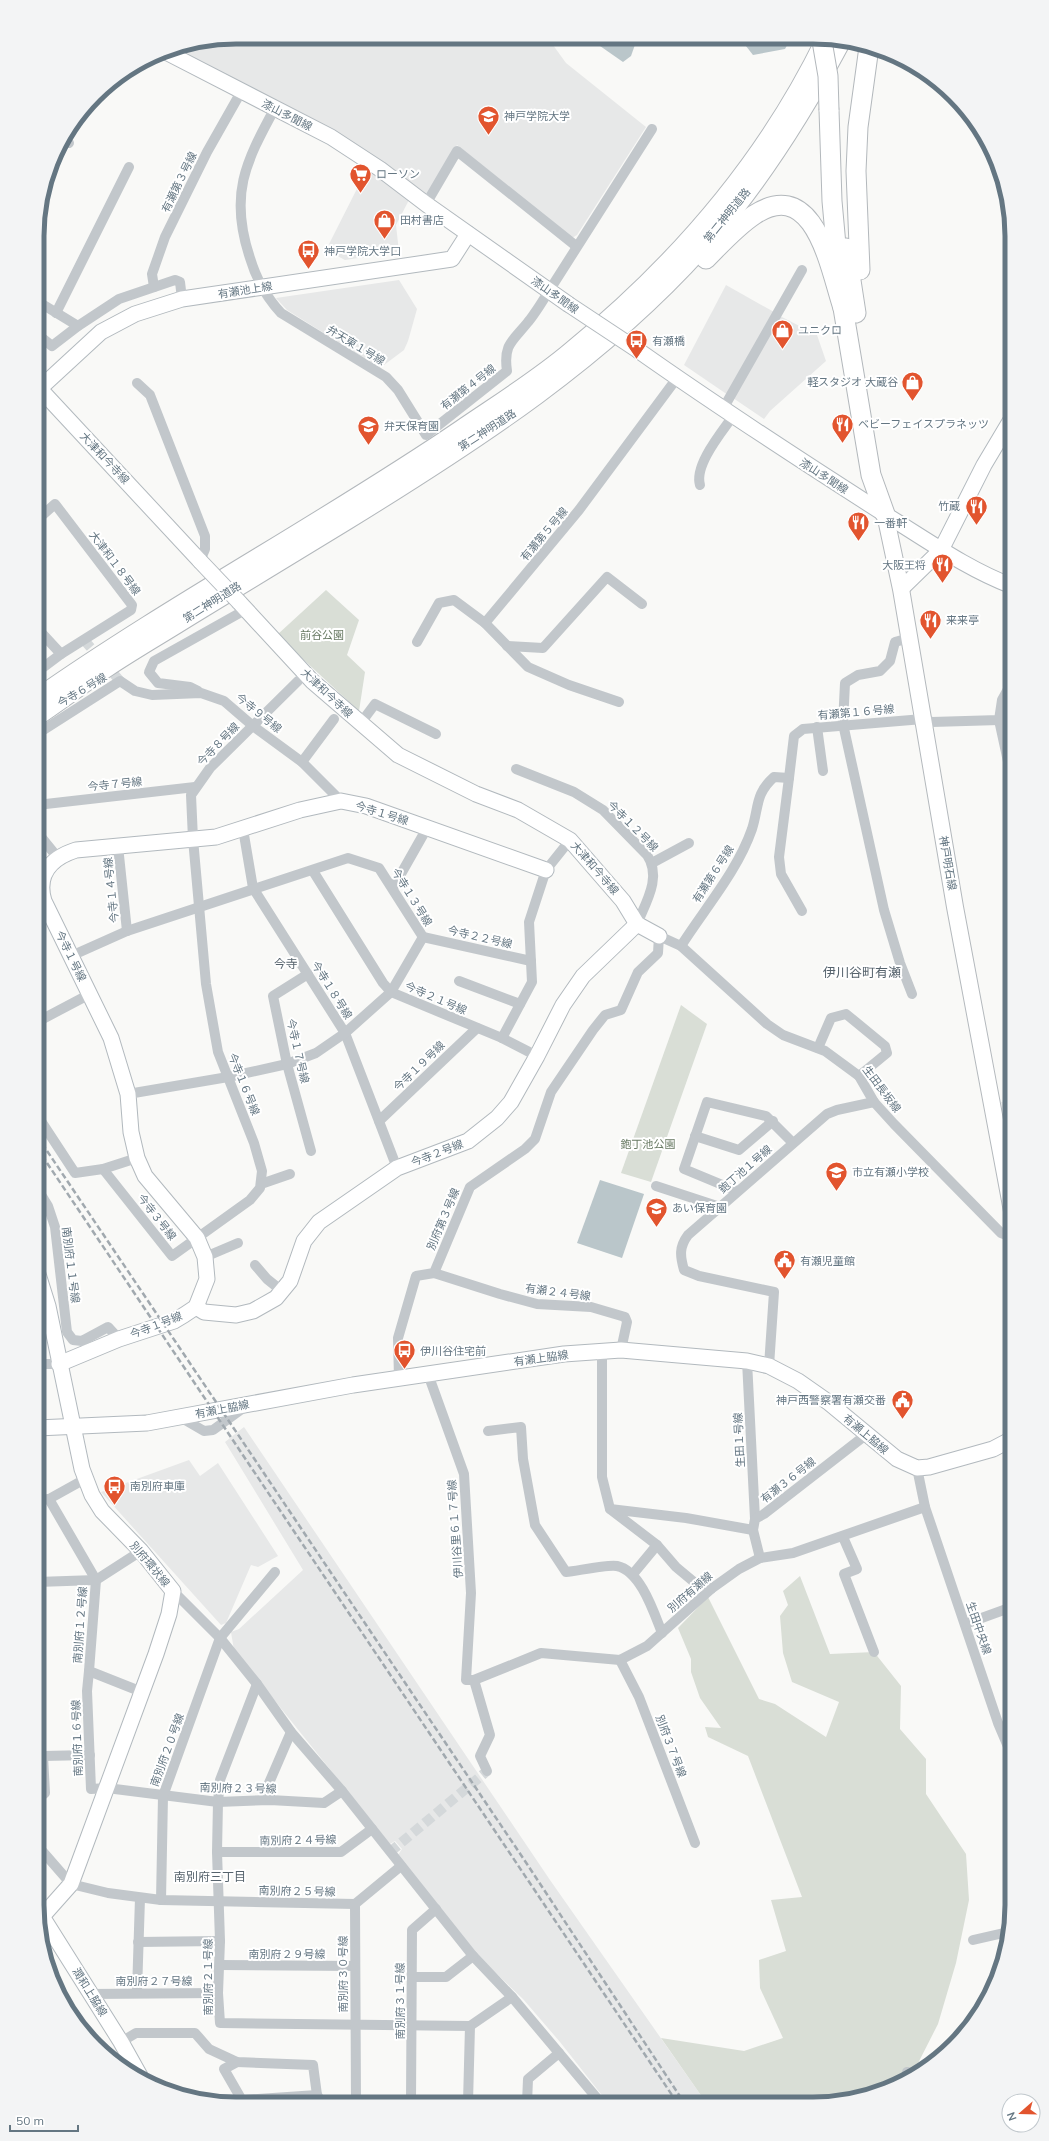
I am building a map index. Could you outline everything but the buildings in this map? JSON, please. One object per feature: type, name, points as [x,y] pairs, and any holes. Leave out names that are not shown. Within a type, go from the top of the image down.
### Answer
[{"type":"highway","name":"第二神明道路","points":[[44,694],[101,654],[398,472],[507,398],[571,352],[639,292],[697,232],[725,199],[774,130],[815,62],[822,44]]},
{"type":"highway","points":[[823,44],[833,110]]},
{"type":"highway","points":[[831,45],[835,75],[832,201],[872,475],[885,514]]},
{"type":"highway","name":"第二神明道路","points":[[44,711],[109,666],[406,483],[515,412],[617,330],[675,275],[735,208],[780,145],[815,89],[838,46]]},
{"type":"highway","points":[[848,305],[860,270],[856,179],[858,128],[868,52]]},
{"type":"highway","points":[[515,412],[583,366],[667,295],[746,221],[770,208],[779,206],[795,209],[808,218],[813,224],[822,241],[848,305]]},
{"type":"main road","name":"神戸明石線","points":[[885,514],[909,638],[957,915],[1005,1174]]},
{"type":"street","name":"漆山多聞線","points":[[172,55],[331,137],[380,169],[426,204],[568,304],[848,492],[941,550],[993,579],[1005,583]]},
{"type":"street","name":"有瀬第３号線","points":[[154,287],[152,274],[165,237],[207,152],[241,92]]},
{"type":"street","name":"弁天東１号線","points":[[275,108],[250,158],[242,183],[239,210],[243,239],[262,287],[272,304],[281,313],[386,377],[398,390],[426,435]]},
{"type":"street","points":[[550,291],[576,246],[652,129]]},
{"type":"street","points":[[426,204],[457,151],[576,246]]},
{"type":"street","points":[[56,313],[129,167]]},
{"type":"street","name":"有瀬池上線","points":[[44,384],[101,332],[135,314],[182,299],[452,259],[468,234]]},
{"type":"street","points":[[700,485],[699,480],[704,460],[802,270]]},
{"type":"street","points":[[44,340],[52,346],[78,326],[119,299],[174,280],[180,282],[182,299]]},
{"type":"street","name":"有瀬第４号線","points":[[426,435],[507,371],[505,357],[510,341],[528,322],[550,291]]},
{"type":"street","points":[[44,305],[78,326]]},
{"type":"street","name":"有瀬第５号線","points":[[485,623],[579,510],[677,378]]},
{"type":"street","points":[[137,383],[150,395],[205,536],[205,549],[200,561]]},
{"type":"street","name":"大津和今寺線","points":[[44,395],[312,681],[360,724],[398,755],[476,794],[518,810],[570,840],[623,901],[637,924]]},
{"type":"street","points":[[900,589],[941,550],[984,465],[1005,430]]},
{"type":"street","name":"大津和１８号線","points":[[44,514],[55,504],[132,605],[131,610],[61,654]]},
{"type":"street","points":[[507,646],[543,648],[607,577],[642,604]]},
{"type":"street","points":[[417,642],[439,604],[454,600],[485,623],[528,667],[569,685],[619,702]]},
{"type":"street","points":[[201,693],[190,687],[158,683],[149,672],[154,661],[242,606]]},
{"type":"street","points":[[44,636],[61,654],[44,667]]},
{"type":"street","points":[[909,638],[895,642],[890,661],[880,671],[858,675],[845,683],[843,724],[884,910],[900,963],[912,994]]},
{"type":"street","name":"今寺９号線","points":[[120,681],[135,691],[152,695],[201,693],[224,701],[253,726],[302,762],[341,801]]},
{"type":"street","name":"今寺６号線","points":[[44,730],[120,681]]},
{"type":"street","name":"今寺８号線","points":[[193,839],[191,795],[195,787],[210,768],[298,681]]},
{"type":"street","points":[[1005,695],[1002,700],[999,720],[1005,748]]},
{"type":"street","points":[[360,724],[375,704],[436,734]]},
{"type":"street","points":[[302,762],[334,719]]},
{"type":"street","name":"有瀬第１６号線","points":[[789,778],[794,736],[803,729],[843,724],[923,719],[932,722],[999,720]]},
{"type":"street","points":[[817,727],[823,771]]},
{"type":"street","name":"今寺１２号線","points":[[516,769],[574,792],[603,810],[652,862],[655,880],[637,924]]},
{"type":"street","name":"有瀬第６号線","points":[[681,946],[730,874],[746,845],[752,827],[758,799],[764,786],[774,777],[789,778]]},
{"type":"street","points":[[789,778],[779,857],[781,874],[802,911]]},
{"type":"street","name":"今寺７号線","points":[[44,804],[195,787]]},
{"type":"street","name":"今寺１号線","points":[[44,878],[49,867],[58,858],[76,850],[216,837],[300,810],[341,801],[366,806],[546,870]]},
{"type":"street","points":[[392,888],[427,828]]},
{"type":"street","name":"今寺１８号線","points":[[243,829],[253,888],[345,1033],[396,1168]]},
{"type":"street","name":"今寺１６号線","points":[[193,839],[206,984],[218,1052],[254,1143],[262,1171],[260,1184]]},
{"type":"street","points":[[502,1038],[532,982],[529,922],[546,870],[570,840]]},
{"type":"street","points":[[44,841],[58,858]]},
{"type":"street","points":[[652,862],[689,843]]},
{"type":"street","name":"今寺１４号線","points":[[118,846],[127,930]]},
{"type":"street","name":"今寺１３号線","points":[[71,956],[127,930],[253,888],[313,871],[348,858],[379,868],[423,937],[391,992],[345,1033],[316,1053],[288,1064],[228,1077],[128,1094]]},
{"type":"street","name":"今寺２１号線","points":[[313,871],[383,983],[391,992],[502,1038],[537,1056]]},
{"type":"street","name":"今寺１号線","points":[[44,902],[111,1038],[128,1094],[131,1132],[137,1158],[146,1176],[197,1238],[205,1257],[207,1279],[196,1307],[174,1321],[119,1339],[59,1364]]},
{"type":"street","points":[[637,924],[659,936]]},
{"type":"street","name":"今寺２号線","points":[[196,1307],[204,1312],[236,1315],[253,1311],[276,1298],[290,1281],[304,1241],[319,1222],[396,1168],[468,1141],[497,1118],[511,1102],[537,1056],[562,1005],[583,976],[637,924]]},
{"type":"street","name":"生田長坂線","points":[[659,936],[681,946],[767,1024],[783,1035],[818,1048],[859,1076],[874,1102],[894,1124],[1001,1233],[1005,1234]]},
{"type":"street","name":"別府第３号線","points":[[434,1273],[470,1187],[525,1149],[535,1139],[551,1092],[605,1015],[621,1010],[638,972],[658,953],[659,936]]},
{"type":"street","name":"今寺２２号線","points":[[423,937],[531,961]]},
{"type":"street","name":"今寺１７号線","points":[[308,974],[273,996],[288,1064],[311,1151]]},
{"type":"street","points":[[459,981],[520,1004]]},
{"type":"street","points":[[44,1018],[90,994]]},
{"type":"street","points":[[818,1048],[831,1018],[846,1014],[885,1046],[887,1053],[859,1076]]},
{"type":"street","name":"今寺１９号線","points":[[379,1121],[476,1028]]},
{"type":"street","points":[[738,1191],[684,1169],[707,1102],[766,1116],[793,1143]]},
{"type":"street","name":"鉋丁池１号線","points":[[769,1366],[774,1292],[700,1276],[684,1270],[680,1255],[682,1242],[688,1234],[827,1114],[837,1110],[874,1102]]},
{"type":"street","points":[[695,1136],[739,1150],[773,1122]]},
{"type":"street","points":[[44,1126],[75,1173],[103,1169],[137,1158]]},
{"type":"street","name":"今寺３号線","points":[[103,1169],[172,1256],[197,1238]]},
{"type":"street","points":[[197,1238],[250,1200],[260,1188],[260,1184],[290,1174]]},
{"type":"street","points":[[656,1186],[720,1207]]},
{"type":"street","name":"南別府１１号線","points":[[44,1199],[48,1206],[55,1227],[67,1332],[72,1340],[82,1340],[108,1327],[119,1339]]},
{"type":"street","points":[[205,1257],[238,1243]]},
{"type":"street","points":[[255,1265],[282,1291]]},
{"type":"street","points":[[399,1378],[398,1338],[416,1276],[434,1273]]},
{"type":"street","name":"有瀬２４号線","points":[[434,1273],[537,1304],[591,1307],[625,1317],[627,1322],[621,1350]]},
{"type":"street","name":"別府環状線","points":[[44,1310],[59,1364],[85,1479],[102,1511],[141,1551],[173,1592],[170,1614],[71,1884],[44,1911]]},
{"type":"street","name":"有瀬上脇線","points":[[44,1428],[147,1422],[399,1378],[564,1354],[621,1350],[746,1361],[769,1366],[798,1381],[897,1459],[917,1468]]},
{"type":"street","points":[[602,1351],[602,1477],[610,1509],[657,1545],[676,1566],[694,1582],[711,1589]]},
{"type":"street","name":"生田１号線","points":[[746,1361],[755,1519]]},
{"type":"street","points":[[44,1364],[59,1364]]},
{"type":"street","name":"伊川谷里６１７号線","points":[[428,1374],[464,1474],[471,1593],[466,1680],[474,1680]]},
{"type":"street","points":[[488,1431],[521,1427],[524,1459],[535,1525],[566,1572],[617,1566],[633,1574],[648,1600],[662,1633]]},
{"type":"street","name":"有瀬３６号線","points":[[755,1519],[764,1514],[867,1434]]},
{"type":"street","points":[[917,1468],[929,1467],[993,1449],[1005,1442]]},
{"type":"street","name":"生田中央線","points":[[917,1468],[925,1507],[998,1723],[1005,1740]]},
{"type":"street","points":[[44,1499],[49,1499],[85,1479]]},
{"type":"street","name":"南別府１２号線","points":[[49,1499],[96,1580],[89,1671],[142,1692]]},
{"type":"street","name":"別府有瀬線","points":[[620,1660],[647,1646],[711,1589],[739,1569],[760,1558],[793,1553],[844,1537],[925,1507]]},
{"type":"street","points":[[610,1509],[686,1518],[753,1530]]},
{"type":"street","points":[[755,1519],[753,1530],[760,1558]]},
{"type":"street","points":[[844,1537],[857,1569],[844,1574],[874,1652]]},
{"type":"street","points":[[633,1574],[657,1545]]},
{"type":"street","points":[[44,1582],[96,1580],[141,1551]]},
{"type":"street","name":"南別府２０号線","points":[[161,1900],[163,1796],[220,1638],[275,1572]]},
{"type":"street","points":[[173,1592],[220,1638],[257,1684],[291,1732],[342,1791],[473,1956],[512,1997],[596,2097]]},
{"type":"street","points":[[965,1624],[1005,1610]]},
{"type":"street","points":[[487,1771],[480,1756],[490,1736],[474,1680],[540,1653],[620,1660]]},
{"type":"street","name":"別府３７号線","points":[[620,1660],[639,1697],[695,1843]]},
{"type":"street","name":"南別府１６号線","points":[[89,1671],[87,1691],[91,1789],[107,1788]]},
{"type":"street","name":"南別府２１号線","points":[[257,1684],[220,1780],[217,1852],[220,1941],[218,1993],[220,2023],[470,2026]]},
{"type":"street","points":[[270,1800],[269,1783],[291,1732]]},
{"type":"street","points":[[44,1755],[90,1755]]},
{"type":"street","name":"南別府２３号線","points":[[107,1788],[218,1802],[270,1800],[324,1802],[342,1791]]},
{"type":"street","name":"南別府２４号線","points":[[217,1852],[341,1852],[372,1829]]},
{"type":"street","points":[[44,1853],[71,1884]]},
{"type":"street","points":[[355,1904],[401,1866]]},
{"type":"street","name":"南別府２５号線","points":[[71,1884],[108,1893],[161,1900],[355,1904]]},
{"type":"street","points":[[137,1992],[140,1898]]},
{"type":"street","name":"南別府３０号線","points":[[355,1904],[356,2097]]},
{"type":"street","name":"南別府３１号線","points":[[411,2097],[412,1930],[436,1910]]},
{"type":"street","name":"潤和上脇線","points":[[45,1923],[121,2042],[136,2069]]},
{"type":"street","points":[[973,1940],[1002,1933]]},
{"type":"street","points":[[138,1942],[220,1941]]},
{"type":"street","points":[[412,1977],[446,1977],[473,1956]]},
{"type":"street","name":"南別府２９号線","points":[[220,1966],[355,1966]]},
{"type":"street","name":"南別府２７号線","points":[[90,1994],[137,1992],[218,1993]]},
{"type":"street","points":[[468,2097],[470,2026],[512,1997]]},
{"type":"street","points":[[121,2042],[136,2033],[195,2033],[209,2049],[237,2062],[313,2065],[319,2097]]},
{"type":"street","points":[[527,2097],[528,2079],[559,2053]]},
{"type":"street","points":[[237,2062],[224,2069],[240,2097]]},
{"type":"shaded area","name":"神戸学院大学","points":[[224,44],[554,44],[566,63],[646,127],[577,235],[572,238],[457,145],[428,195],[373,155],[178,53]]},
{"type":"shaded area","points":[[597,44],[635,44],[631,56],[623,62]]},
{"type":"shaded area","points":[[744,44],[788,44],[785,49],[753,55]]},
{"type":"shaded area","points":[[367,169],[409,200],[396,225],[399,252],[345,260],[326,250]]},
{"type":"shaded area","points":[[399,280],[417,309],[404,350],[380,368],[287,310],[276,298]]},
{"type":"shaded area","points":[[726,285],[774,312],[728,395],[684,365]]},
{"type":"shaded area","points":[[780,316],[817,335],[826,361],[770,411],[764,419],[733,398]]},
{"type":"shaded area","points":[[1005,1101],[1005,1123],[1001,1102]]},
{"type":"shaded area","points":[[600,1180],[644,1194],[622,1258],[577,1243]]},
{"type":"shaded area","points":[[244,1427],[550,1880],[702,2097],[603,2097],[560,2042],[523,1999],[481,1959],[398,1855],[402,1849],[395,1841],[390,1844],[234,1650],[231,1632],[239,1629],[303,1570],[225,1442]]},
{"type":"shaded area","points":[[189,1460],[200,1476],[218,1463],[278,1556],[258,1567],[251,1565],[226,1623],[221,1625],[101,1492]]},
{"type":"green space","name":"前谷公園","points":[[326,590],[359,620],[347,655],[365,672],[359,711],[277,635]]},
{"type":"green space","name":"鉋丁池公園","points":[[681,1005],[707,1024],[651,1182],[621,1173]]},
{"type":"green space","points":[[800,1576],[830,1654],[874,1652],[901,1686],[900,1729],[926,1759],[926,1794],[966,1854],[969,1900],[956,1963],[938,2024],[916,2067],[875,2087],[825,2097],[702,2097],[661,2038],[744,2051],[783,2038],[760,1988],[759,1960],[786,1951],[771,1900],[802,1897],[748,1756],[708,1737],[705,1727],[721,1728],[700,1698],[691,1672],[691,1659],[678,1628],[708,1597],[759,1699],[775,1704],[826,1737],[839,1702],[792,1682],[783,1653],[780,1616],[788,1605],[783,1591]]},
{"type":"tunnel","points":[[84,640],[120,681]]},
{"type":"tunnel","points":[[390,1852],[487,1771]]},
{"type":"railway","points":[[44,1146],[527,1864],[680,2097]]},
{"type":"railway","points":[[44,1158],[673,2097]]},
{"type":"place","name":"神戸学院大学","points":[[488,136]]},
{"type":"place","name":"ローソン","points":[[361,194]]},
{"type":"place","name":"田村書店","points":[[384,240]]},
{"type":"place","name":"神戸学院大学口","points":[[309,270]]},
{"type":"place","name":"ユニクロ","points":[[783,350]]},
{"type":"place","name":"有瀬橋","points":[[637,360]]},
{"type":"place","name":"軽スタジオ 大蔵谷","points":[[913,402]]},
{"type":"place","name":"ベビーフェイスプラネッツ","points":[[842,444]]},
{"type":"place","name":"弁天保育園","points":[[368,446]]},
{"type":"place","name":"竹蔵","points":[[976,526]]},
{"type":"place","name":"一番軒","points":[[858,542]]},
{"type":"place","name":"大阪王将","points":[[942,584]]},
{"type":"place","name":"来来亭","points":[[931,640]]},
{"type":"place","name":"市立有瀬小学校","points":[[836,1192]]},
{"type":"place","name":"あい保育園","points":[[657,1228]]},
{"type":"place","name":"有瀬児童館","points":[[784,1280]]},
{"type":"place","name":"伊川谷住宅前","points":[[404,1370]]},
{"type":"place","name":"神戸西警察署有瀬交番","points":[[902,1420]]},
{"type":"place","name":"南別府車庫","points":[[115,1506]]},
{"type":"district","name":"今寺","points":[[286,964]]},
{"type":"district","name":"伊川谷町有瀬","points":[[862,972]]},
{"type":"district","name":"南別府三丁目","points":[[210,1877]]}]
